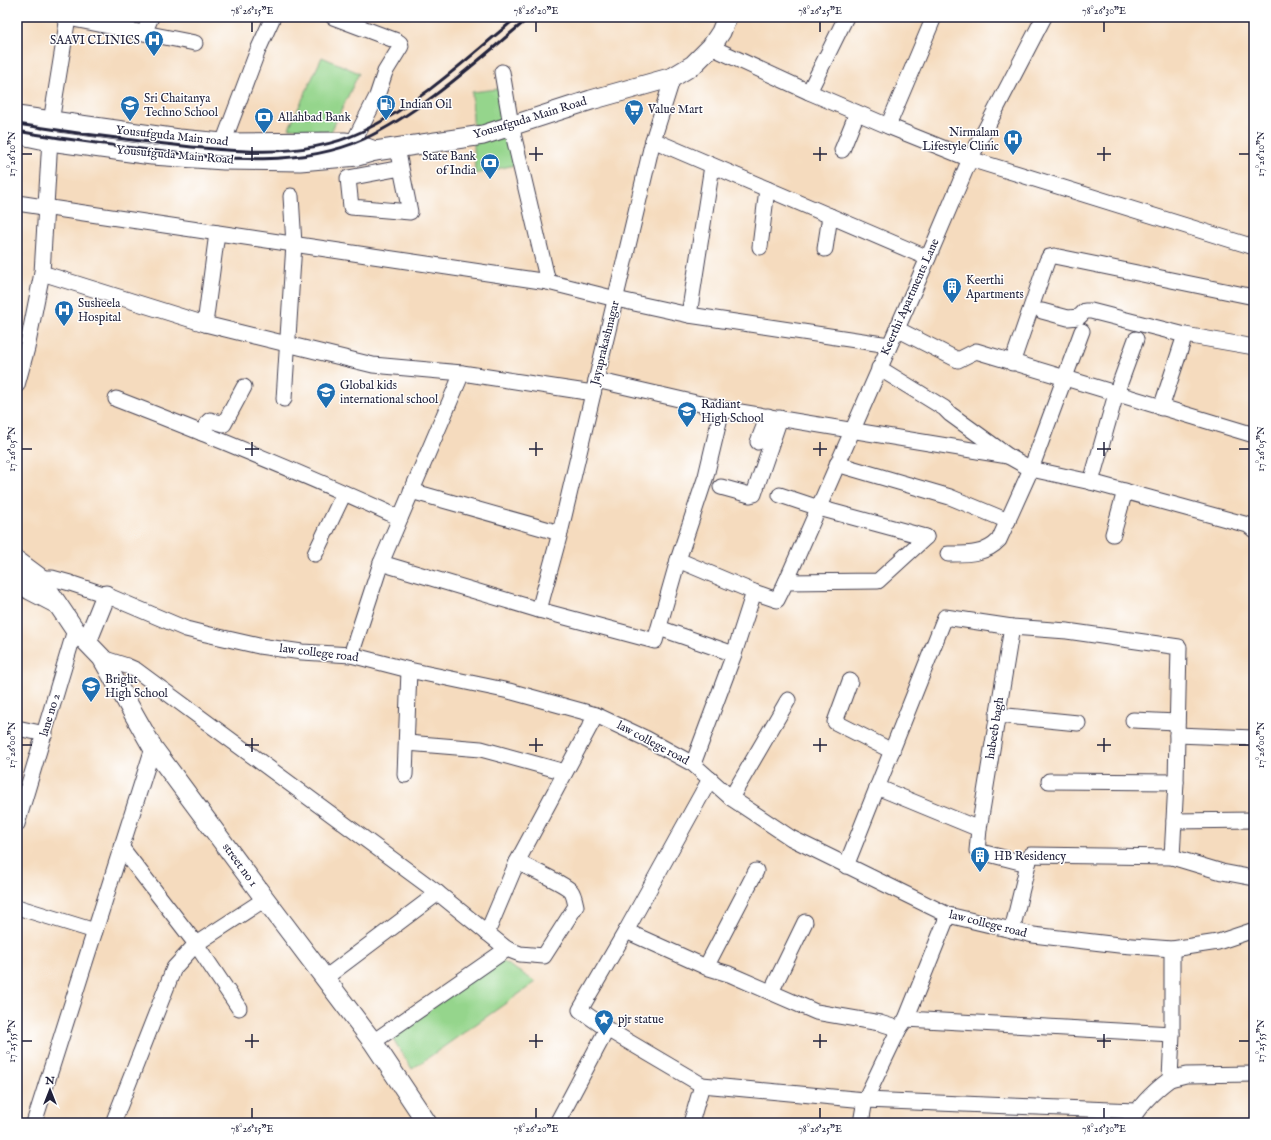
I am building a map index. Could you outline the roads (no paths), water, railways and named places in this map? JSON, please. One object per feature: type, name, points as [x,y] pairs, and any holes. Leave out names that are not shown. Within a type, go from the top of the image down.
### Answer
[{"type":"main road","name":"Yousufguda Main Road","points":[[17,134],[50,141],[152,155],[224,160],[300,161],[358,156],[376,151],[483,135],[592,100],[673,77],[693,65],[711,47],[721,32],[727,17]]},
{"type":"main road","name":"Yousufguda Main road","points":[[17,116],[179,139],[223,143],[344,142],[353,143],[376,151]]},
{"type":"main road","name":"street no 1","points":[[17,561],[29,583],[57,604],[81,636],[102,658],[153,748],[373,1042],[427,1123]]},
{"type":"main road","points":[[81,636],[106,595]]},
{"type":"street","points":[[17,385],[22,347],[42,274],[51,122],[66,17],[195,43]]},
{"type":"street","points":[[144,33],[151,17]]},
{"type":"street","points":[[223,143],[258,50],[273,17]]},
{"type":"street","points":[[333,17],[400,42],[401,46],[385,72],[377,96],[353,143]]},
{"type":"street","points":[[888,126],[934,17]]},
{"type":"street","points":[[809,92],[843,18]]},
{"type":"street","name":"Keerthi Apartments Lane","points":[[754,592],[777,600],[819,508],[970,159],[1042,18]]},
{"type":"street","points":[[711,47],[857,113],[970,159],[1254,247]]},
{"type":"street","points":[[502,72],[511,125],[548,282]]},
{"type":"street","name":"Jayaprakashnagar","points":[[539,610],[560,533],[653,140],[673,77]]},
{"type":"street","points":[[842,150],[857,113]]},
{"type":"street","points":[[653,140],[928,258]]},
{"type":"street","points":[[396,148],[401,168]]},
{"type":"street","points":[[689,315],[712,166]]},
{"type":"street","points":[[760,247],[767,189]]},
{"type":"street","points":[[284,399],[294,244],[291,196]]},
{"type":"street","points":[[17,203],[548,282],[616,300],[689,315],[889,346]]},
{"type":"street","points":[[825,249],[830,216]]},
{"type":"street","points":[[205,324],[217,233]]},
{"type":"street","points":[[1012,363],[1049,257],[1054,256],[1254,297]]},
{"type":"street","points":[[42,274],[205,324],[373,365],[595,387],[1008,456]]},
{"type":"street","points":[[1042,311],[1068,318],[1079,317],[1085,311],[1091,311],[1185,335],[1254,347]]},
{"type":"street","points":[[897,329],[958,360],[976,352],[1254,435]]},
{"type":"street","points":[[948,554],[977,553],[987,550],[1000,540],[1030,470],[1082,331]]},
{"type":"street","points":[[1161,408],[1185,335]]},
{"type":"street","points":[[1091,482],[1116,394],[1136,339]]},
{"type":"street","points":[[879,368],[944,408],[1008,456],[1030,470],[1091,482],[1125,491],[1248,525],[1254,530]]},
{"type":"street","points":[[350,655],[381,563],[462,373]]},
{"type":"street","points":[[202,433],[210,420],[224,424],[244,388]]},
{"type":"street","points":[[116,398],[344,492],[400,518]]},
{"type":"street","points":[[657,634],[678,560],[706,476],[722,409]]},
{"type":"street","points":[[721,487],[750,495],[754,494],[761,437],[774,417]]},
{"type":"street","points":[[837,464],[950,497],[1008,521]]},
{"type":"street","points":[[412,491],[560,533]]},
{"type":"street","points":[[1113,534],[1125,491]]},
{"type":"street","points":[[315,554],[344,492]]},
{"type":"street","points":[[780,496],[926,537],[878,581],[786,582]]},
{"type":"street","points":[[678,560],[754,592],[734,654],[693,764]]},
{"type":"street","points":[[381,563],[539,610],[657,634],[734,654]]},
{"type":"street","name":"law college road","points":[[29,583],[52,578],[106,595],[186,629],[259,646],[302,652],[350,655],[409,670],[509,691],[596,715],[647,739],[693,764],[731,798],[791,838],[948,915],[1033,935],[1119,946],[1172,949],[1218,942],[1254,930]]},
{"type":"street","points":[[846,866],[945,617],[1179,646],[1176,782],[1172,858]]},
{"type":"street","name":"habeeb bagh","points":[[1012,626],[979,829],[977,852],[1028,864]]},
{"type":"street","name":"lane no 2","points":[[17,824],[45,734],[81,636]]},
{"type":"street","points":[[102,658],[136,670],[438,893],[507,949],[520,954],[544,956],[548,952],[576,906],[571,892],[563,886],[517,862]]},
{"type":"street","points":[[405,775],[409,670]]},
{"type":"street","points":[[850,681],[835,722],[892,750]]},
{"type":"street","points":[[731,798],[788,700]]},
{"type":"street","points":[[486,933],[517,862],[596,715]]},
{"type":"street","points":[[997,715],[1078,723]]},
{"type":"street","points":[[1133,720],[1177,729],[1254,738]]},
{"type":"street","points":[[17,728],[45,734]]},
{"type":"street","points":[[407,743],[481,749],[565,772]]},
{"type":"street","points":[[34,1123],[153,748]]},
{"type":"street","points":[[710,779],[626,931],[580,1010],[607,1029],[702,1085],[865,1100],[1133,1117],[1157,1089],[1170,1080],[1186,1075],[1254,1074]]},
{"type":"street","points":[[1049,781],[1176,782]]},
{"type":"street","points":[[877,787],[979,829]]},
{"type":"street","points":[[1174,821],[1254,820]]},
{"type":"street","points":[[121,847],[196,944],[239,1008]]},
{"type":"street","points":[[1012,930],[1031,855],[1172,858],[1222,872],[1254,878]]},
{"type":"street","points":[[706,967],[756,871]]},
{"type":"street","points":[[325,978],[438,893]]},
{"type":"street","points":[[114,1123],[174,968],[196,944],[265,899]]},
{"type":"street","points":[[17,907],[95,931]]},
{"type":"street","points":[[861,1123],[865,1100],[903,1024],[948,915]]},
{"type":"street","points":[[771,992],[805,922]]},
{"type":"street","points":[[626,931],[706,967],[729,974],[816,1012],[880,1023],[1172,1034]]},
{"type":"street","points":[[373,1042],[507,949]]},
{"type":"street","points":[[1170,1080],[1172,1034],[1172,949]]},
{"type":"street","points":[[557,1123],[607,1029]]},
{"type":"street","points":[[691,1123],[702,1085]]},
{"type":"railway","points":[[17,124],[202,148],[257,151],[311,147],[337,141],[361,132],[383,121],[443,79],[517,17]]},
{"type":"railway","points":[[17,131],[149,150],[203,156],[258,159],[285,158],[312,154],[339,148],[364,139],[408,114],[471,67],[530,17]]},
{"type":"place","name":"SAAVI CLINICS","points":[[154,57]]},
{"type":"place","name":"Indian Oil","points":[[386,121]]},
{"type":"place","name":"Sri Chaitanya Techno School","points":[[130,122]]},
{"type":"place","name":"Value Mart","points":[[634,126]]},
{"type":"place","name":"Allahbad Bank","points":[[264,134]]},
{"type":"place","name":"Nirmalam Lifestyle Clinic","points":[[1013,156]]},
{"type":"place","name":"State Bank of India","points":[[490,180]]},
{"type":"place","name":"Keerthi Apartments","points":[[952,304]]},
{"type":"place","name":"Susheela Hospital","points":[[64,327]]},
{"type":"place","name":"Global kids international school","points":[[326,409]]},
{"type":"place","name":"Radiant High School","points":[[687,428]]},
{"type":"place","name":"Bright High School","points":[[91,703]]},
{"type":"place","name":"HB Residency","points":[[980,873]]},
{"type":"place","name":"pjr statue","points":[[604,1036]]}]
